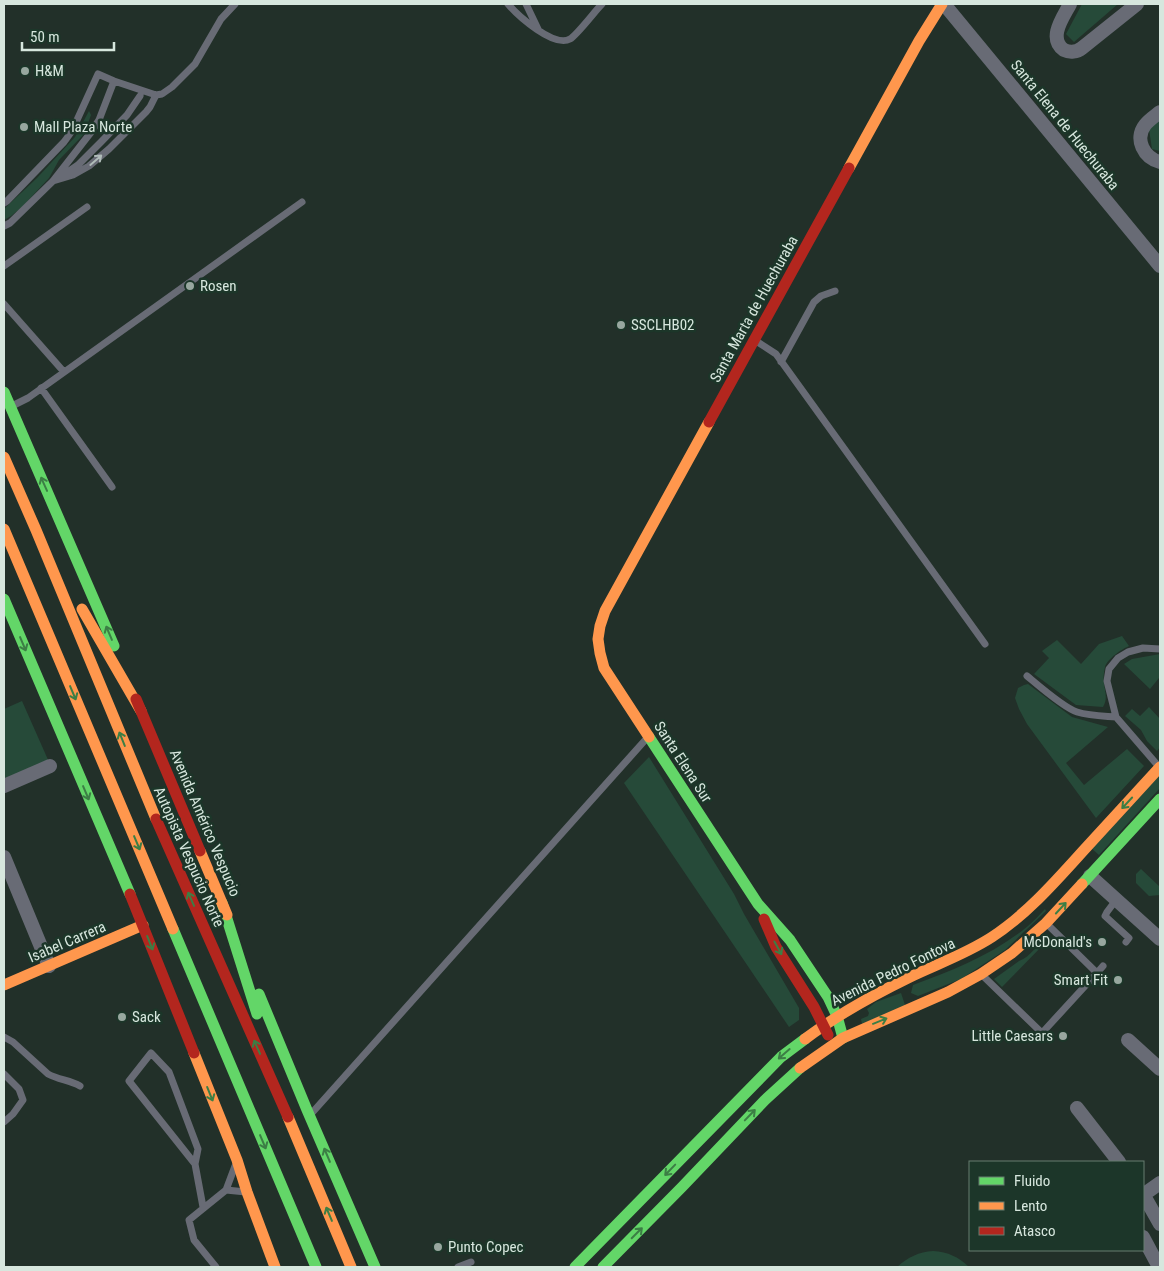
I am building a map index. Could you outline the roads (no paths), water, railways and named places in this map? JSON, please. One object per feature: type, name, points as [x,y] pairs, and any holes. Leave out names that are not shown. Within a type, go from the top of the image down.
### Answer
[{"type":"main road","name":"Santa Marta de Huechuraba","points":[[598,632],[605,611],[920,41],[943,4]]},
{"type":"main road","name":"Avenida Américo Vespucio","points":[[4,392],[92,592],[375,1267]]},
{"type":"main road","name":"Autopista Vespucio Norte","points":[[4,456],[141,784],[298,1140],[351,1267]]},
{"type":"main road","points":[[4,529],[316,1267]]},
{"type":"main road","points":[[36,530],[141,710]]},
{"type":"main road","points":[[4,542],[27,584]]},
{"type":"main road","points":[[4,599],[142,926],[237,1160],[275,1267]]},
{"type":"main road","name":"Santa Elena Sur","points":[[598,632],[599,654],[604,668],[758,904],[790,940],[828,997],[837,1016],[843,1038]]},
{"type":"main road","name":"Avenida Pedro Fontova","points":[[575,1267],[781,1057],[797,1043],[860,1002],[973,948],[1001,931],[1027,910],[1056,882],[1160,768]]},
{"type":"main road","points":[[603,1267],[765,1100],[806,1063],[843,1038],[948,992],[981,974],[1012,953],[1046,923],[1160,799]]},
{"type":"main road","points":[[222,903],[298,1140]]},
{"type":"main road","name":"Santa Elena Sur","points":[[758,904],[776,947],[814,1007],[833,1045]]},
{"type":"main road","name":"Isabel Carrera","points":[[4,986],[142,926]]},
{"type":"main road","points":[[912,976],[908,984],[908,994],[921,1004]]},
{"type":"street","name":"Santa Elena de Huechuraba","points":[[943,4],[1160,266]]},
{"type":"street","points":[[1070,4],[1058,26],[1056,37],[1064,50],[1074,52],[1082,48],[1137,4]]},
{"type":"street","points":[[1160,112],[1146,124],[1140,140],[1146,155],[1160,162]]},
{"type":"street","points":[[4,786],[50,766]]},
{"type":"street","points":[[4,857],[8,880],[49,966]]},
{"type":"street","points":[[1090,876],[1160,939]]},
{"type":"street","points":[[1128,1040],[1160,1069]]},
{"type":"street","points":[[1076,1108],[1118,1161]]},
{"type":"street","points":[[1144,1193],[1160,1183]]},
{"type":"street","points":[[1144,1196],[1160,1224]]},
{"type":"street","points":[[1144,1239],[1159,1267]]},
{"type":"lane","points":[[4,203],[64,142],[72,131],[98,74],[156,95],[162,94],[172,87],[195,64],[221,19],[235,4]]},
{"type":"lane","points":[[508,4],[517,14],[549,38],[557,41],[571,39],[602,4]]},
{"type":"lane","points":[[526,4],[538,29]]},
{"type":"lane","points":[[7,225],[53,181],[92,131],[99,120],[114,81]]},
{"type":"lane","points":[[53,181],[73,175],[89,166],[140,119],[150,107],[156,95]]},
{"type":"lane","points":[[53,181],[78,165],[127,115],[140,96]]},
{"type":"lane","points":[[10,408],[28,398],[302,202]]},
{"type":"lane","points":[[4,266],[87,207]]},
{"type":"lane","points":[[782,362],[814,302],[821,296],[835,291]]},
{"type":"lane","points":[[4,304],[64,372]]},
{"type":"lane","points":[[754,340],[772,351],[782,362],[986,644]]},
{"type":"lane","points":[[41,388],[112,487]]},
{"type":"lane","points":[[1160,648],[1143,648],[1128,652],[1118,658],[1109,669],[1107,681],[1116,717],[1160,768]]},
{"type":"lane","points":[[1026,676],[1059,702],[1076,712],[1116,717]]},
{"type":"lane","points":[[310,1115],[648,736]]},
{"type":"lane","points":[[1116,900],[1105,916],[1129,938],[1126,942]]},
{"type":"lane","points":[[1046,923],[1097,973]]},
{"type":"lane","points":[[981,974],[1042,1033],[1103,966]]},
{"type":"lane","points":[[4,1037],[13,1042],[48,1074],[80,1086]]},
{"type":"lane","points":[[195,1164],[129,1081],[151,1053],[169,1072],[198,1149],[195,1164],[203,1207]]},
{"type":"lane","points":[[4,1074],[19,1089],[23,1100],[14,1114],[4,1122]]},
{"type":"lane","points":[[216,1267],[194,1240],[188,1220],[226,1190],[237,1160]]},
{"type":"lane","points":[[226,1190],[247,1192]]},
{"type":"lane","points":[[458,1267],[471,1262]]},
{"type":"place","name":"H&M","points":[[25,71]]},
{"type":"place","name":"Mall Plaza Norte","points":[[24,127]]},
{"type":"place","name":"Rosen","points":[[190,286]]},
{"type":"place","name":"SSCLHB02","points":[[621,325]]},
{"type":"place","name":"McDonald's","points":[[1102,942]]},
{"type":"place","name":"Smart Fit","points":[[1118,980]]},
{"type":"place","name":"Sack","points":[[122,1017]]},
{"type":"place","name":"Little Caesars","points":[[1063,1036]]},
{"type":"place","name":"Punto Copec","points":[[438,1247]]}]
